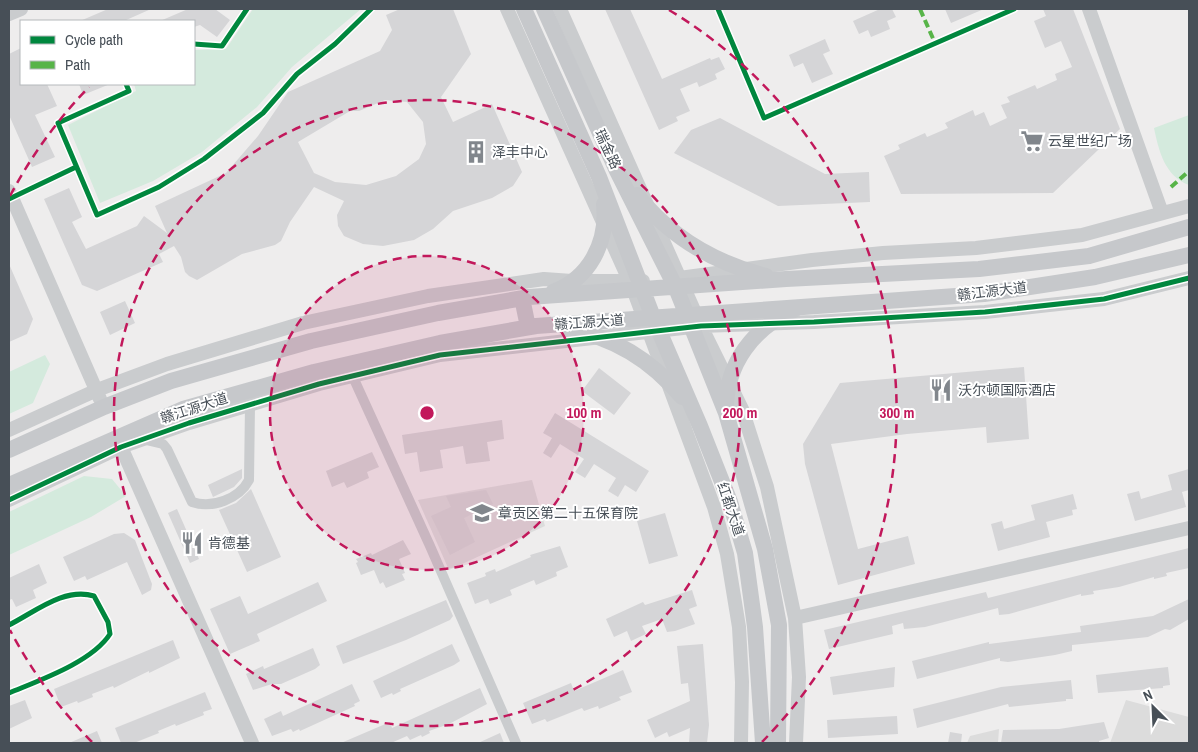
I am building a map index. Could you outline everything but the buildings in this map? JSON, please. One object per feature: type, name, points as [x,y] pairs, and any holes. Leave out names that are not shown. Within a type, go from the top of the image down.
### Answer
[{"type":"main road","name":"瑞金路","points":[[524,9],[599,177],[636,285]]},
{"type":"main road","name":"瑞金路","points":[[544,9],[617,171],[678,283]]},
{"type":"main road","points":[[617,171],[653,213],[670,229],[700,251],[745,270],[786,279]]},
{"type":"main road","points":[[599,177],[604,203],[605,224],[595,256],[583,272],[572,281],[549,293],[525,298],[532,327],[570,329],[599,337],[635,354],[666,379],[683,398],[700,426]]},
{"type":"main road","name":"赣江源大道","points":[[9,450],[104,407],[171,381],[312,341],[438,313],[525,298],[636,285],[980,269],[1090,256],[1189,227]]},
{"type":"main road","name":"赣江源大道","points":[[9,485],[119,442],[183,409],[314,372],[440,343],[532,327],[694,321],[808,306],[984,294],[1095,277],[1189,255]]},
{"type":"main road","name":"红都大道","points":[[678,283],[694,321],[726,413],[765,549],[779,625],[778,743]]},
{"type":"main road","name":"红都大道","points":[[636,285],[652,324],[700,426],[730,502],[745,552],[755,627],[763,743]]},
{"type":"main road","points":[[726,413],[728,382],[745,347],[769,323],[784,314],[808,306]]},
{"type":"street","points":[[9,14],[22,9]]},
{"type":"street","points":[[506,9],[605,224],[636,285]]},
{"type":"street","points":[[560,9],[653,213],[678,283],[812,260],[883,253],[976,248],[1082,236],[1189,206]]},
{"type":"street","points":[[1089,9],[1162,214]]},
{"type":"street","points":[[9,191],[104,407]]},
{"type":"street","points":[[694,321],[769,323],[985,312],[1104,299],[1189,278]]},
{"type":"street","points":[[9,430],[97,390],[167,364],[303,323],[428,296],[544,279],[636,285]]},
{"type":"street","points":[[694,321],[742,409],[768,487],[795,618],[799,676],[796,743]]},
{"type":"street","points":[[9,500],[119,442],[146,440],[250,405],[353,376],[440,355],[599,337],[652,324],[666,379],[714,508],[727,554],[739,627],[742,682],[741,743]]},
{"type":"street","points":[[353,376],[516,743]]},
{"type":"street","points":[[146,440],[163,444],[167,449],[192,502],[203,506],[215,504],[245,488],[249,480],[250,405]]},
{"type":"street","points":[[119,442],[252,743]]},
{"type":"street","points":[[795,618],[1189,528]]},
{"type":"shaded area","name":"章贡区第二十五保育院","points":[[532,480],[545,526],[449,570],[418,500]]},
{"type":"shaded area","points":[[1126,700],[1189,717],[1189,743],[1110,743]]},
{"type":"shaded area","points":[[999,729],[998,743],[967,743],[970,736]]},
{"type":"green space","points":[[253,9],[361,9],[292,67],[257,107],[202,152],[153,181],[100,203],[68,125],[136,91],[134,85],[195,85],[195,50],[226,49]]},
{"type":"green space","points":[[1189,115],[1189,185],[1174,176],[1164,162],[1154,128]]},
{"type":"green space","points":[[45,355],[50,364],[33,403],[9,414],[9,372]]},
{"type":"green space","points":[[84,476],[112,479],[126,496],[91,517],[9,555],[9,512]]},
{"type":"marked path","points":[[920,9],[935,43]]},
{"type":"marked path","points":[[1171,187],[1189,171]]},
{"type":"cycle path","points":[[195,44],[222,46],[247,9]]},
{"type":"cycle path","points":[[126,85],[129,91],[58,123],[97,215],[159,187],[204,159],[263,113],[297,74],[335,44],[371,9]]},
{"type":"cycle path","points":[[718,9],[764,118],[1014,9]]},
{"type":"cycle path","points":[[9,199],[76,167]]},
{"type":"cycle path","points":[[9,500],[121,447],[189,423],[319,384],[440,355],[701,326],[814,322],[985,312],[1104,299],[1189,278]]},
{"type":"cycle path","points":[[9,625],[50,602],[72,595],[83,594],[94,596],[108,622],[110,634],[102,644],[78,662],[9,693]]},
{"type":"place","name":"云星世纪广场","points":[[1032,141]]},
{"type":"place","name":"泽丰中心","points":[[476,152]]},
{"type":"place","name":"沃尔顿国际酒店","points":[[941,390]]},
{"type":"place","name":"章贡区第二十五保育院","points":[[482,513]]},
{"type":"place","name":"肯德基","points":[[192,543]]}]
